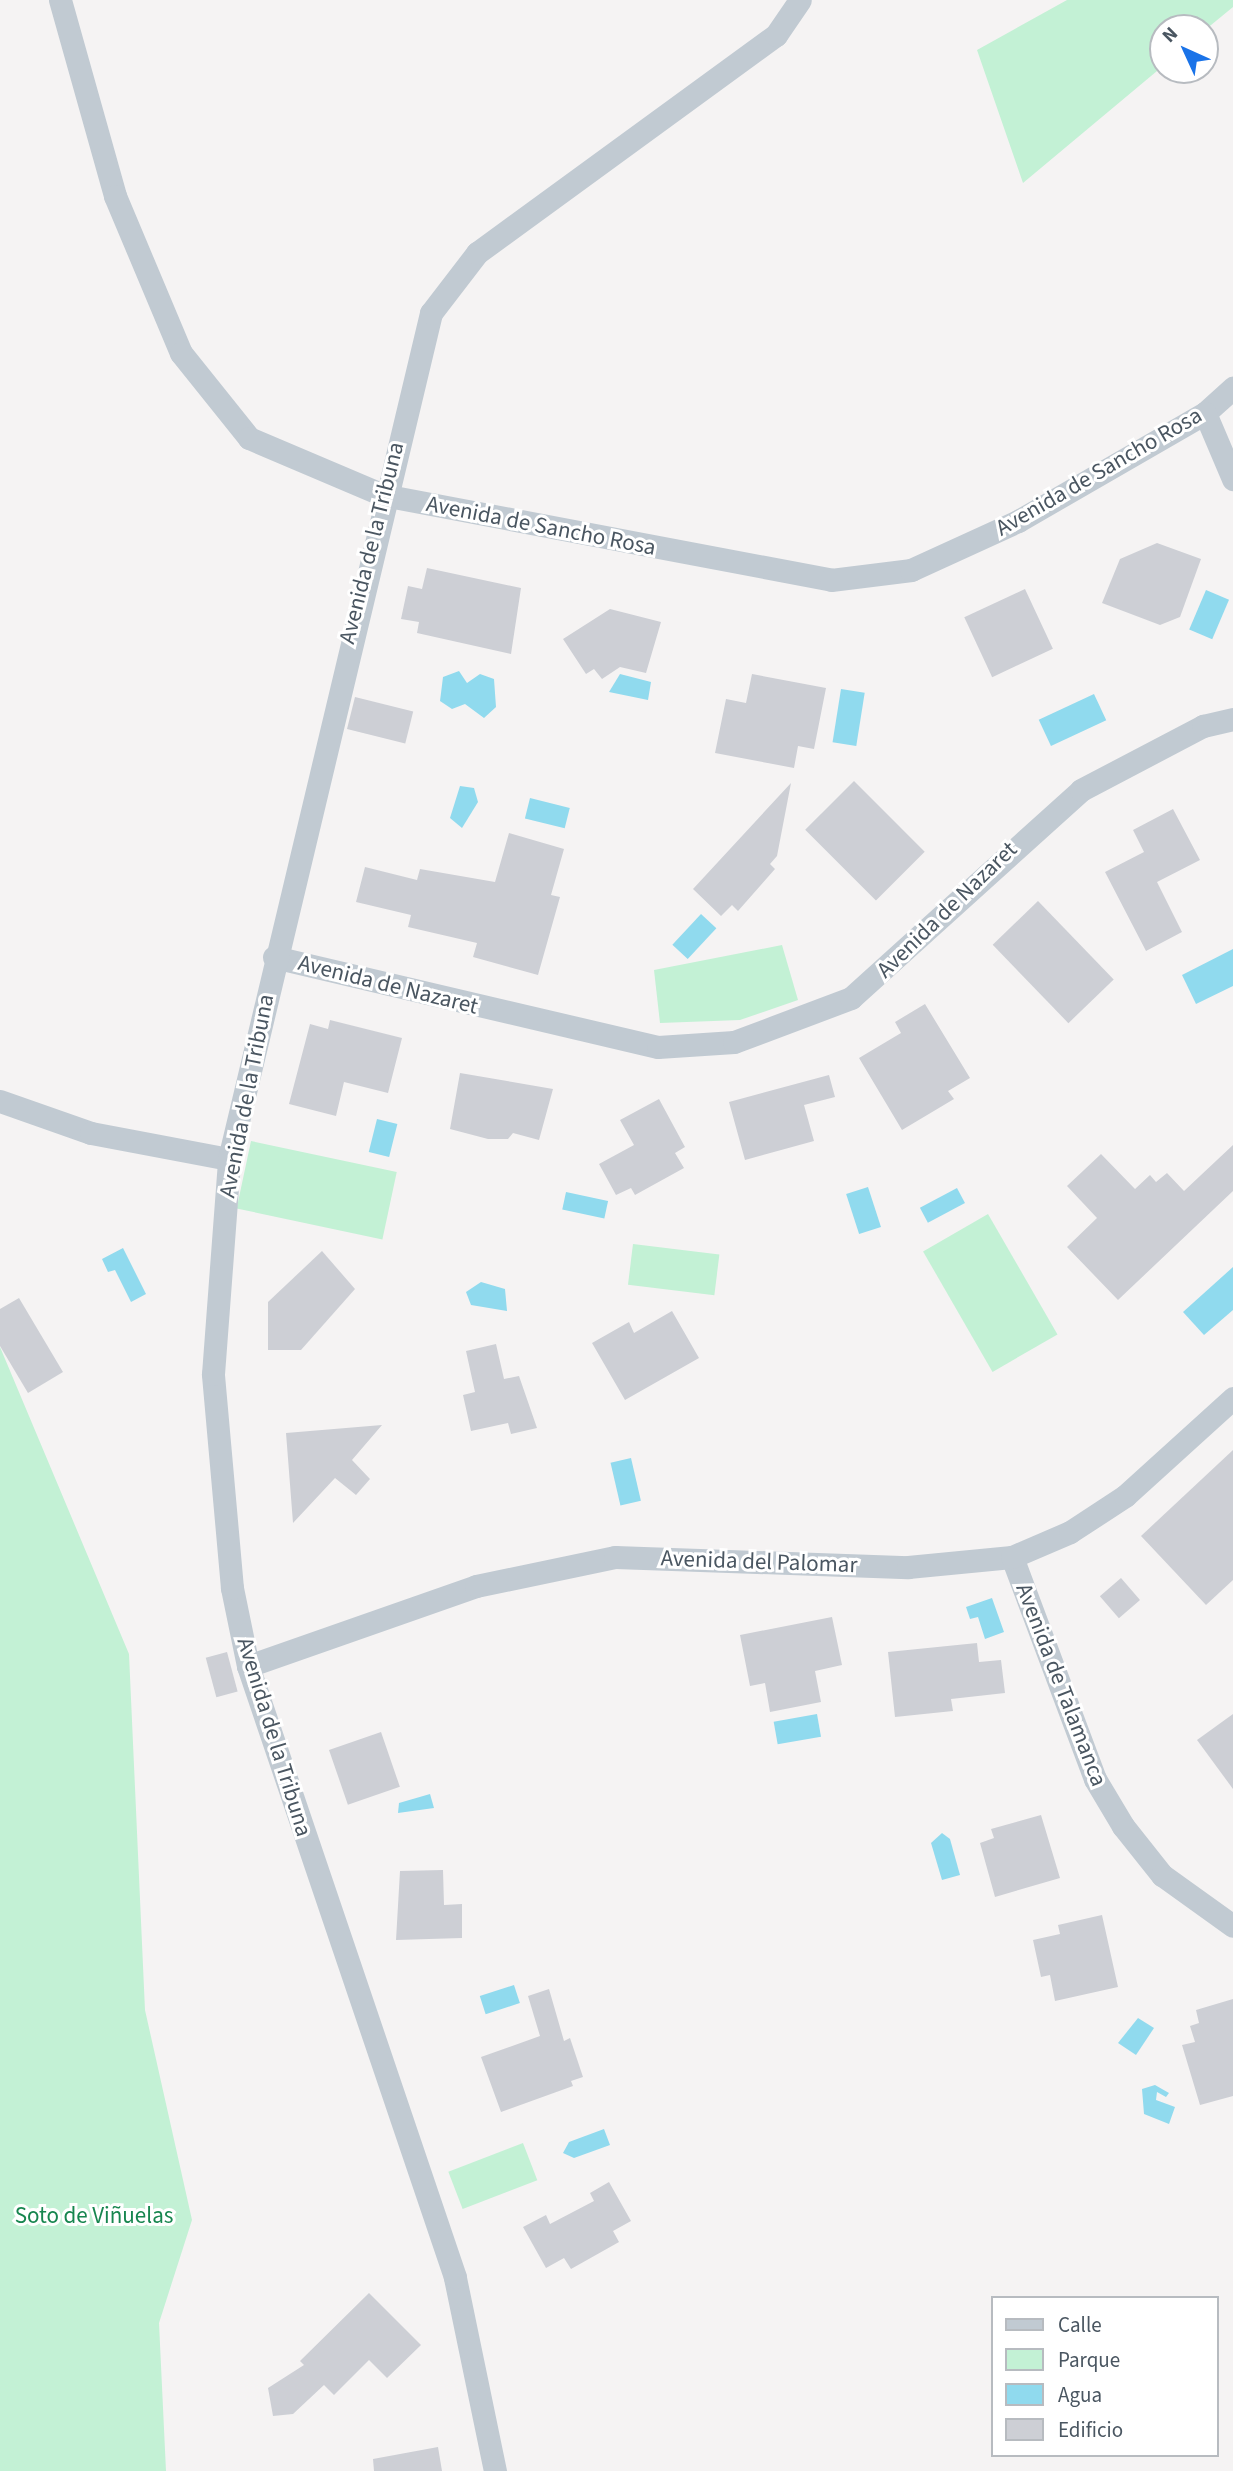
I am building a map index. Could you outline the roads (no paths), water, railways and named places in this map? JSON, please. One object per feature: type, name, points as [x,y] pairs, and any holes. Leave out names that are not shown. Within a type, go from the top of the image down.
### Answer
[{"type":"street","name":"Avenida de Sancho Rosa","points":[[60,0],[115,196],[181,353],[249,438],[383,495],[831,580],[911,570],[1018,521],[1206,413],[1233,388]]},
{"type":"street","name":"Avenida de la Tribuna","points":[[495,2471],[455,2277],[248,1666],[232,1587],[213,1374],[229,1158],[383,495],[431,313],[477,253],[776,35],[800,0]]},
{"type":"street","points":[[1206,413],[1233,479]]},
{"type":"street","name":"Avenida de Nazaret","points":[[274,957],[658,1047],[734,1042],[851,998],[1081,790],[1203,726],[1233,719]]},
{"type":"street","points":[[0,1101],[91,1133],[229,1158]]},
{"type":"street","name":"Avenida del Palomar","points":[[248,1666],[476,1586],[615,1557],[908,1567],[1012,1557],[1070,1532],[1125,1496],[1233,1398]]},
{"type":"street","name":"Avenida de Talamanca","points":[[1012,1557],[1095,1779],[1123,1826],[1162,1875],[1233,1926]]},
{"type":"water","points":[[1206,590],[1229,600],[1212,639],[1189,630]]},
{"type":"water","points":[[459,671],[467,683],[480,674],[494,679],[496,707],[484,718],[465,704],[452,709],[440,701],[443,677]]},
{"type":"water","points":[[620,674],[651,682],[648,700],[609,692]]},
{"type":"water","points":[[841,689],[865,693],[856,746],[833,742]]},
{"type":"water","points":[[1094,694],[1106,720],[1051,746],[1039,720]]},
{"type":"water","points":[[460,786],[474,788],[478,802],[462,828],[450,818]]},
{"type":"water","points":[[530,798],[570,808],[565,828],[525,818]]},
{"type":"water","points":[[701,914],[716,928],[688,959],[672,945]]},
{"type":"water","points":[[1233,949],[1233,986],[1196,1004],[1182,975]]},
{"type":"water","points":[[377,1119],[397,1124],[389,1157],[369,1152]]},
{"type":"water","points":[[868,1187],[881,1227],[859,1234],[846,1194]]},
{"type":"water","points":[[957,1188],[965,1203],[928,1223],[920,1208]]},
{"type":"water","points":[[566,1192],[608,1201],[604,1219],[562,1210]]},
{"type":"water","points":[[123,1248],[146,1294],[131,1302],[115,1270],[108,1272],[102,1259]]},
{"type":"water","points":[[1233,1267],[1233,1310],[1204,1335],[1183,1312]]},
{"type":"water","points":[[481,1282],[505,1289],[507,1311],[471,1305],[466,1292]]},
{"type":"water","points":[[631,1458],[641,1501],[620,1506],[611,1463]]},
{"type":"water","points":[[992,1598],[1004,1632],[985,1639],[978,1617],[970,1619],[966,1607]]},
{"type":"water","points":[[817,1714],[821,1737],[778,1744],[774,1722]]},
{"type":"water","points":[[430,1794],[434,1808],[398,1813],[399,1803]]},
{"type":"water","points":[[942,1833],[950,1839],[960,1875],[942,1880],[931,1843]]},
{"type":"water","points":[[514,1985],[520,2003],[486,2014],[480,1996]]},
{"type":"water","points":[[1138,2018],[1154,2028],[1136,2055],[1118,2043]]},
{"type":"water","points":[[1155,2085],[1169,2093],[1166,2097],[1157,2092],[1156,2100],[1175,2107],[1169,2124],[1144,2114],[1142,2089]]},
{"type":"water","points":[[604,2129],[610,2145],[574,2158],[563,2153],[569,2142]]},
{"type":"park label","name":"Soto de Viñuelas","points":[[94,2216]]}]
